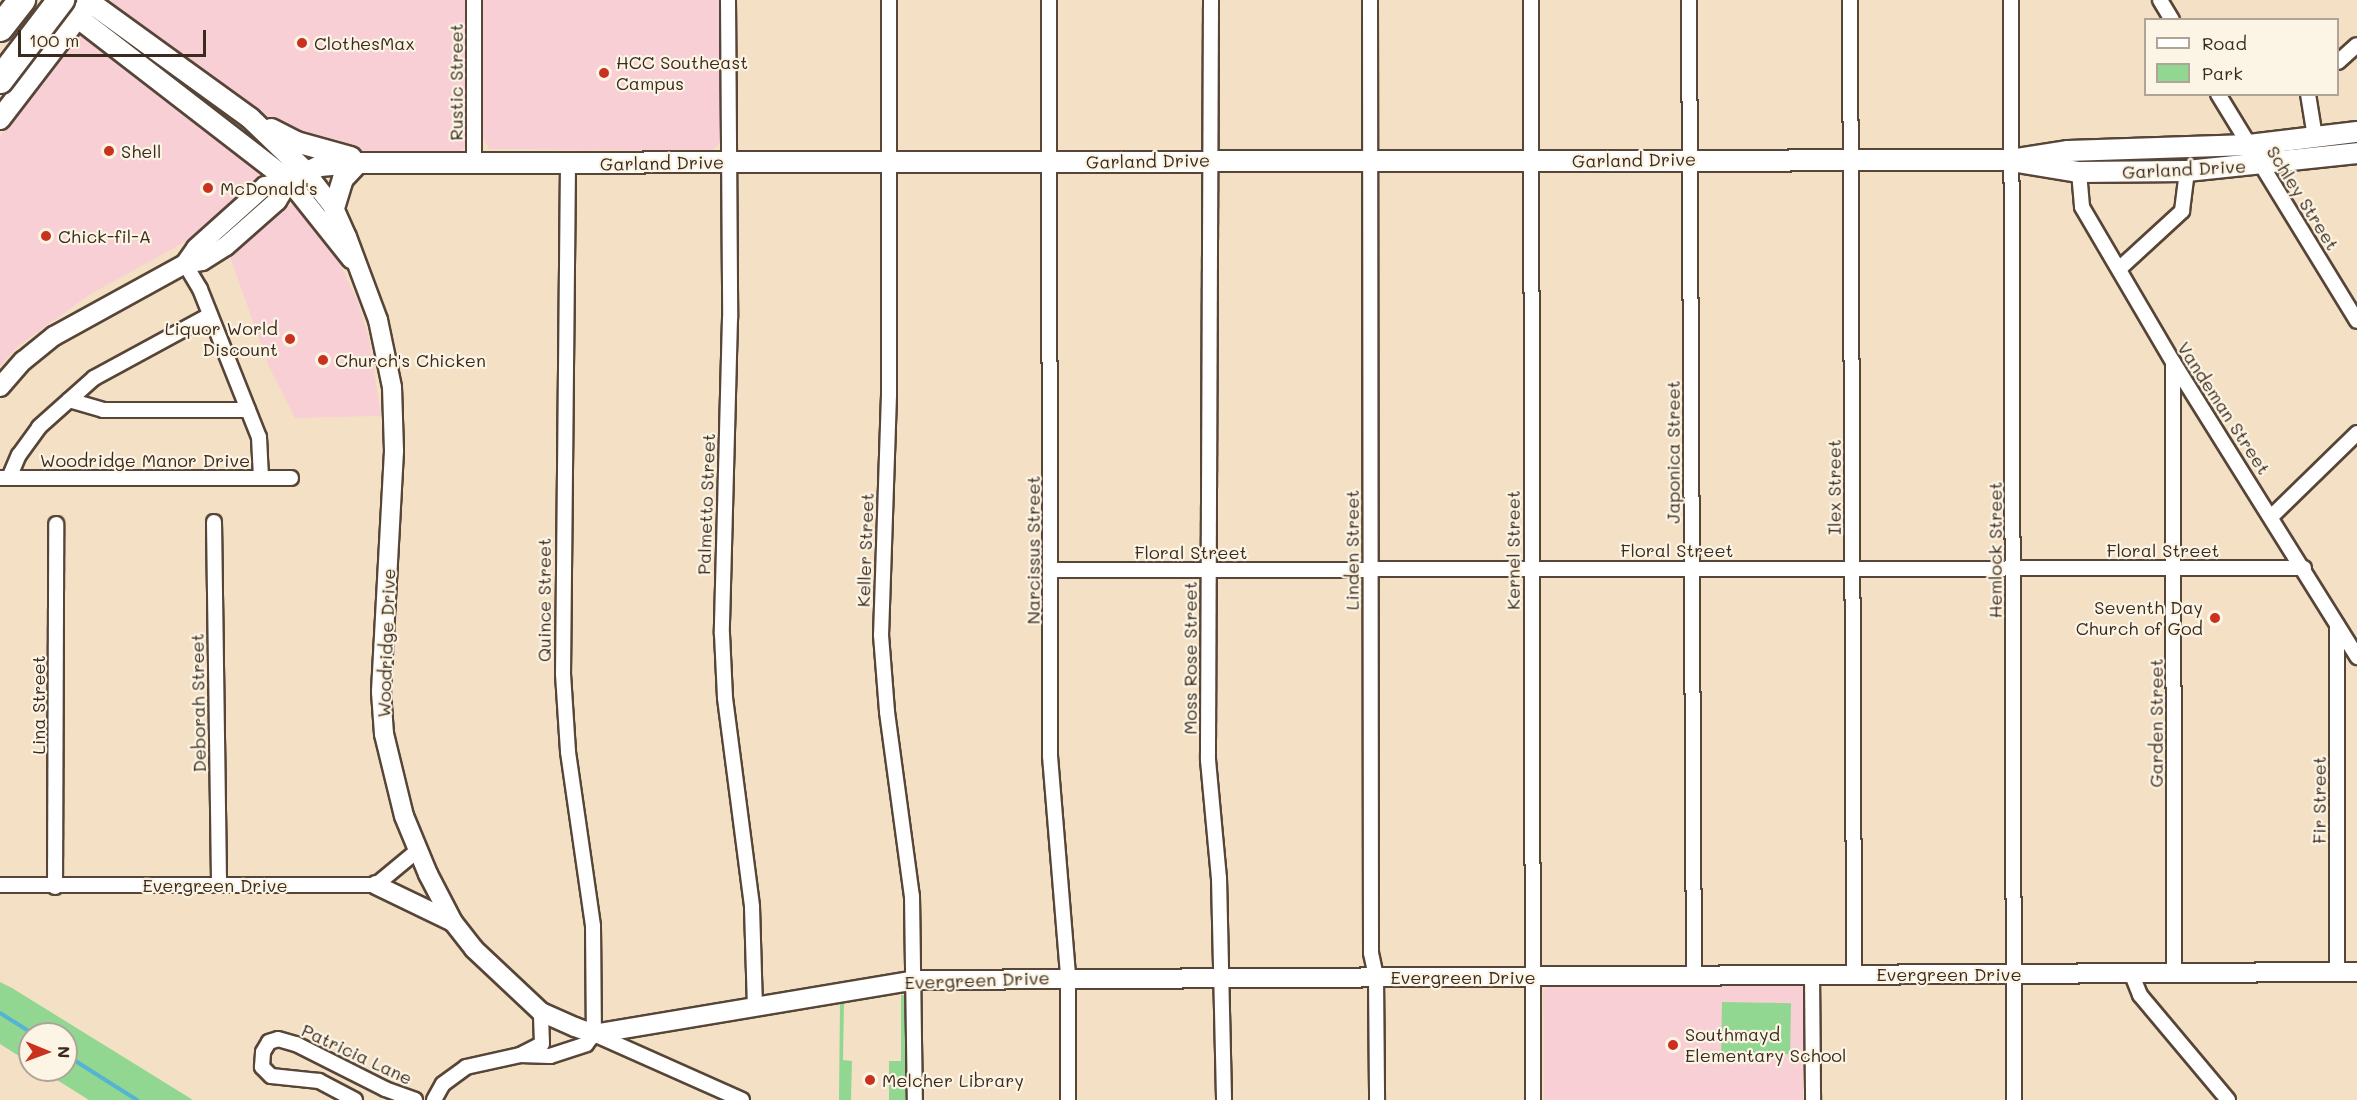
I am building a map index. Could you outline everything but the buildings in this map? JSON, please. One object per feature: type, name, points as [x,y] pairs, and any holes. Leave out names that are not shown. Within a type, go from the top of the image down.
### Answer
[{"type":"highway","points":[[0,28],[22,0]]},
{"type":"highway","points":[[0,81],[69,9]]},
{"type":"main road","points":[[1,118],[6,98],[29,64],[39,29],[35,18],[9,0]]},
{"type":"main road","name":"Woodridge Drive","points":[[55,0],[297,176]]},
{"type":"main road","points":[[1,118],[69,9],[89,1]]},
{"type":"main road","name":"Woodridge Drive","points":[[89,1],[250,118],[297,176]]},
{"type":"main road","points":[[250,118],[296,142],[364,163]]},
{"type":"main road","name":"Garland Drive","points":[[297,176],[364,163],[1531,162],[1690,158],[2011,160],[2068,151],[2249,146],[2357,132]]},
{"type":"main road","name":"Garland Drive","points":[[2011,160],[2079,172],[2187,171],[2262,165],[2357,153]]},
{"type":"main road","points":[[334,208],[343,179],[364,163]]},
{"type":"street","name":"Rustic Street","points":[[474,0],[474,164]]},
{"type":"street","name":"Palmetto Street","points":[[728,0],[730,318],[722,634],[725,699],[752,907],[755,1007]]},
{"type":"street","name":"Keller Street","points":[[889,0],[889,395],[882,635],[887,711],[912,896],[915,1100]]},
{"type":"street","name":"Narcissus Street","points":[[1049,0],[1050,756],[1068,977],[1068,1100]]},
{"type":"street","name":"Moss Rose Street","points":[[1210,0],[1208,760],[1223,977],[1224,1100]]},
{"type":"street","name":"Linden Street","points":[[1370,0],[1371,953],[1376,977],[1377,1100]]},
{"type":"street","name":"Kernel Street","points":[[1531,0],[1533,1100]]},
{"type":"street","name":"Japonica Street","points":[[1689,0],[1694,975]]},
{"type":"street","name":"Ilex Street","points":[[1850,0],[1854,974]]},
{"type":"street","name":"Hemlock Street","points":[[2011,0],[2014,1100]]},
{"type":"street","points":[[2160,0],[2171,18]]},
{"type":"street","points":[[2339,60],[2357,45]]},
{"type":"street","name":"Schley Street","points":[[2219,96],[2357,321]]},
{"type":"street","points":[[2308,96],[2315,137]]},
{"type":"street","name":"Quince Street","points":[[568,164],[562,674],[568,752],[593,926],[594,1034]]},
{"type":"street","points":[[2119,269],[2182,211],[2187,171]]},
{"type":"street","name":"Vandeman Street","points":[[2079,172],[2082,207],[2173,363],[2272,516],[2357,657]]},
{"type":"street","points":[[0,387],[22,361],[54,336],[185,264],[196,248],[265,186],[297,176]]},
{"type":"street","name":"Woodridge Drive","points":[[297,176],[334,208],[378,320],[392,387],[394,450],[381,692],[393,780],[417,851],[453,922],[474,949],[541,1012],[742,1100]]},
{"type":"street","name":"Woodridge Drive","points":[[297,176],[355,263]]},
{"type":"street","points":[[185,264],[210,315],[248,410],[261,448],[261,478]]},
{"type":"street","points":[[5,478],[39,427],[94,378],[210,315]]},
{"type":"street","name":"Garden Street","points":[[2173,363],[2174,975]]},
{"type":"street","points":[[69,400],[103,410],[248,410]]},
{"type":"street","points":[[2272,516],[2357,433]]},
{"type":"street","name":"Woodridge Manor Drive","points":[[5,478],[291,478]]},
{"type":"street","name":"Deborah Street","points":[[214,522],[219,884]]},
{"type":"street","name":"Lina Street","points":[[55,886],[56,524]]},
{"type":"street","name":"Floral Street","points":[[1051,570],[2304,568]]},
{"type":"street","name":"Fir Street","points":[[2337,625],[2337,974]]},
{"type":"street","points":[[417,851],[376,885],[453,922]]},
{"type":"street","name":"Evergreen Drive","points":[[0,885],[376,885]]},
{"type":"street","name":"Evergreen Drive","points":[[594,1034],[915,980],[1068,977],[2174,975],[2357,972]]},
{"type":"street","name":"Evergreen Drive","points":[[2337,974],[2357,977]]},
{"type":"street","points":[[1812,975],[1813,1100]]},
{"type":"street","points":[[2132,975],[2140,995],[2228,1100]]},
{"type":"street","points":[[434,1100],[442,1084],[466,1067],[520,1055],[542,1044],[541,1012]]},
{"type":"street","points":[[520,1055],[550,1056],[586,1044],[594,1034]]},
{"type":"street","name":"Patricia Lane","points":[[355,1100],[319,1080],[271,1076],[262,1067],[263,1052],[269,1042],[278,1039],[296,1044],[385,1089],[415,1100]]},
{"type":"shaded area","points":[[110,0],[467,0],[467,144],[460,152],[347,151],[277,128],[144,30]]},
{"type":"shaded area","name":"HCC Southeast Campus","points":[[483,0],[724,0],[721,142],[711,151],[489,149],[483,138]]},
{"type":"shaded area","points":[[75,37],[88,37],[258,168],[259,179],[255,188],[210,228],[89,295],[16,348],[0,367],[0,136]]},
{"type":"shaded area","points":[[295,204],[301,207],[335,254],[356,297],[369,338],[381,416],[295,418],[269,367],[230,257],[284,208]]},
{"type":"shaded area","name":"Southmayd Elementary School","points":[[1803,985],[1803,1100],[1544,1100],[1543,990],[1548,986]]},
{"type":"green space","points":[[0,982],[67,1022],[18,1022],[18,1055],[0,1044]]},
{"type":"green space","points":[[901,995],[908,995],[909,1100],[889,1100],[889,1061],[901,1061]]},
{"type":"green space","points":[[1722,1002],[1791,1003],[1790,1054],[1721,1053]]},
{"type":"green space","points":[[840,1003],[844,1004],[843,1060],[852,1061],[851,1100],[839,1100]]},
{"type":"green space","points":[[78,1029],[193,1100],[89,1100],[60,1082],[78,1082]]},
{"type":"waterway","points":[[0,1013],[18,1024]]},
{"type":"waterway","points":[[78,1063],[137,1100]]},
{"type":"place","name":"ClothesMax","points":[[302,43]]},
{"type":"place","name":"HCC Southeast Campus","points":[[604,73]]},
{"type":"place","name":"Shell","points":[[109,151]]},
{"type":"place","name":"McDonald's","points":[[208,188]]},
{"type":"place","name":"Chick-fil-A","points":[[46,236]]},
{"type":"place","name":"Liquor World Discount","points":[[290,339]]},
{"type":"place","name":"Church's Chicken","points":[[323,360]]},
{"type":"place","name":"Seventh Day Church of God","points":[[2215,618]]},
{"type":"place","name":"Southmayd Elementary School","points":[[1673,1045]]},
{"type":"place","name":"Melcher Library","points":[[870,1080]]}]
